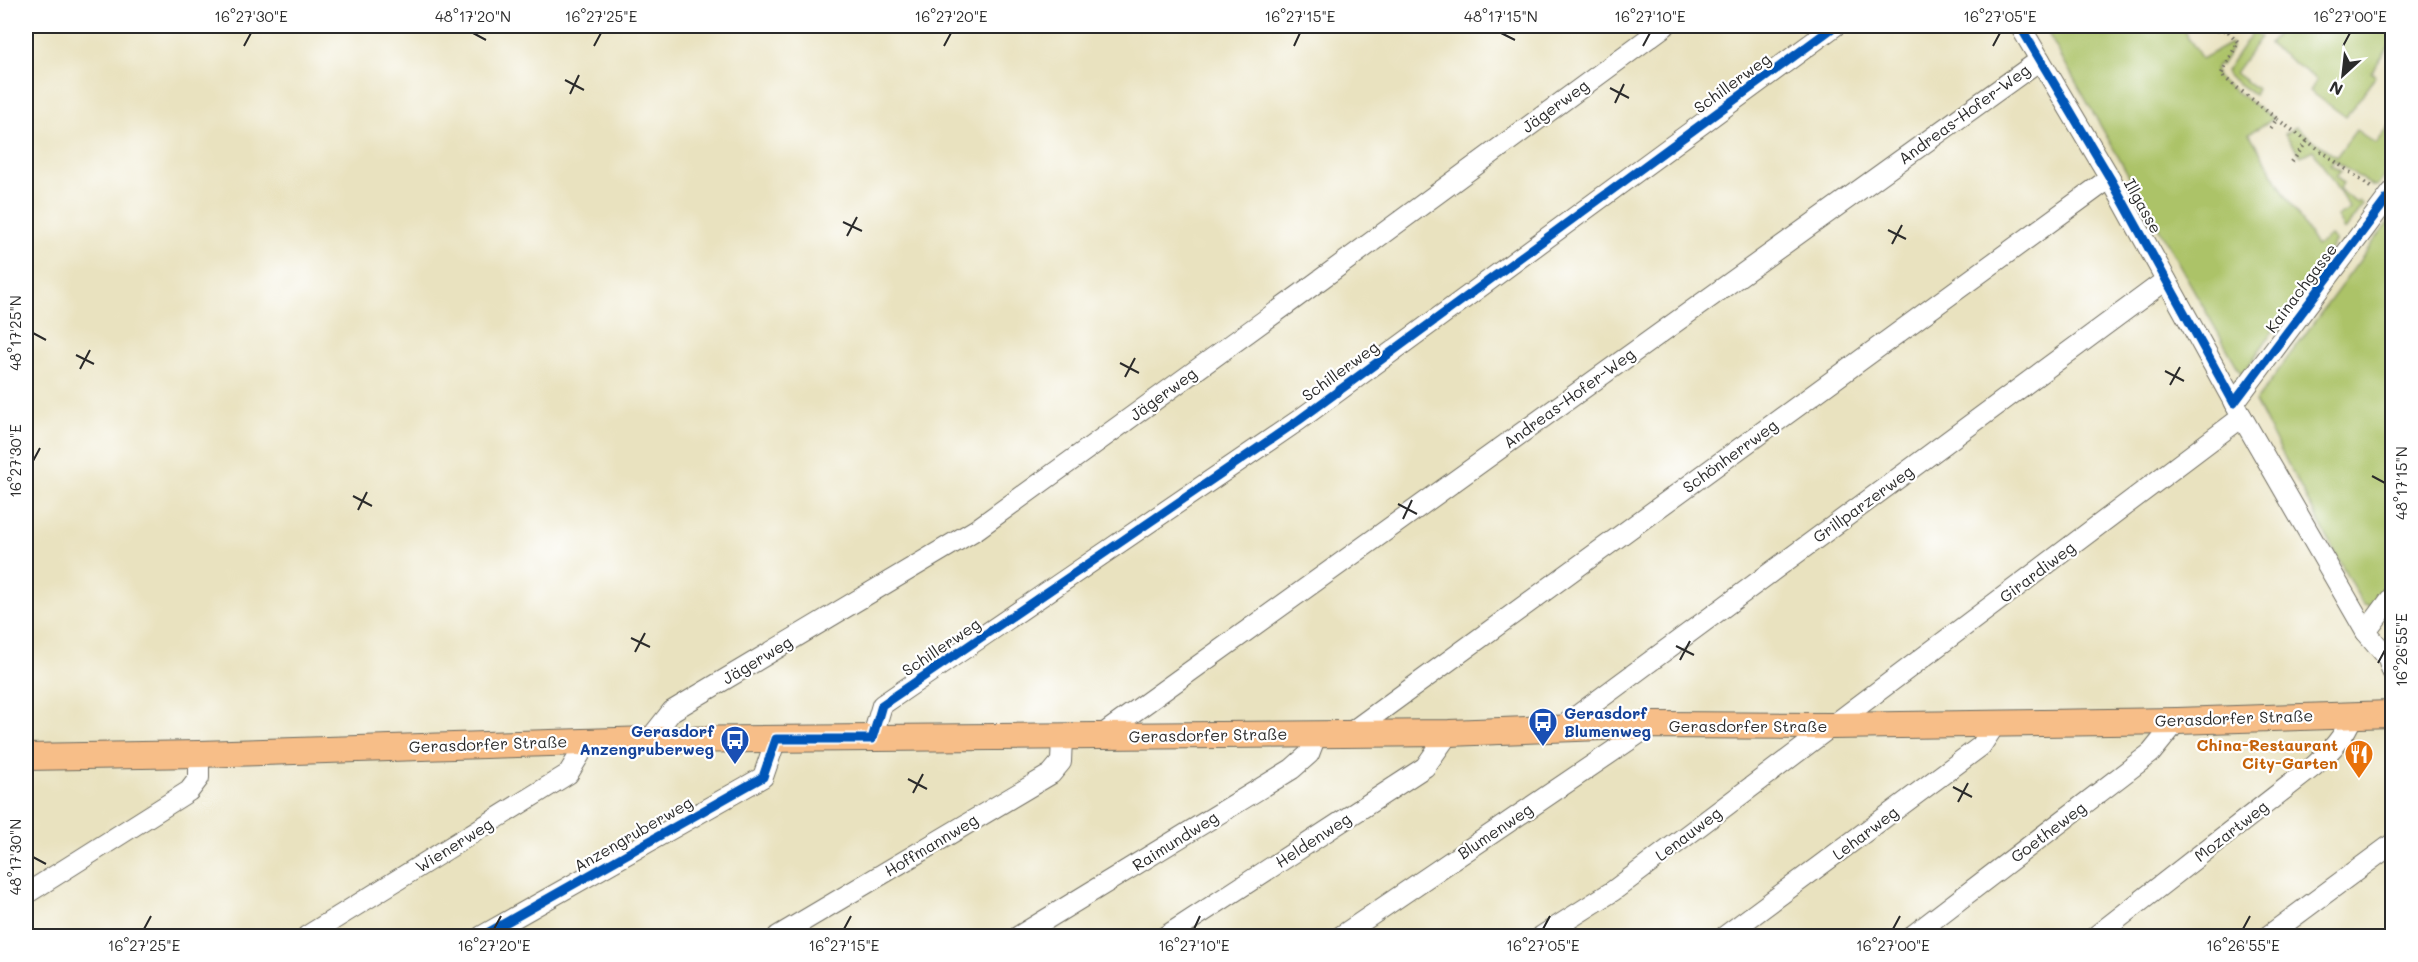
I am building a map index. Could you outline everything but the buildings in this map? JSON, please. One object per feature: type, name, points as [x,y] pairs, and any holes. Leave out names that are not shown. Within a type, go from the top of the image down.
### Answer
[{"type":"main road","name":"Gerasdorfer Straße","points":[[26,757],[199,754],[588,741],[1449,733],[1650,726],[2177,721],[2392,712]]},
{"type":"street","name":"Jägerweg","points":[[649,740],[672,711],[976,529],[1290,302],[1665,26]]},
{"type":"street","name":"Schillerweg","points":[[872,739],[882,705],[1299,420],[1835,26]]},
{"type":"street","name":"Illgasse","points":[[2020,26],[2110,178],[2238,410],[2366,632],[2388,658],[2392,671]]},
{"type":"street","name":"Andreas-Hofer-Weg","points":[[1099,737],[2040,60]]},
{"type":"street","name":"Schönherrweg","points":[[1350,733],[2110,178]]},
{"type":"street","name":"Kainachgasse","points":[[2238,410],[2390,195]]},
{"type":"street","name":"Grillparzerweg","points":[[1559,729],[2166,280]]},
{"type":"street","name":"Girardiweg","points":[[1831,726],[2238,410]]},
{"type":"street","points":[[2366,632],[2392,597]]},
{"type":"street","name":"Mozartweg","points":[[2096,936],[2314,766],[2332,750],[2354,715]]},
{"type":"street","name":"Goetheweg","points":[[1912,936],[2151,753],[2177,721]]},
{"type":"street","name":"Leharweg","points":[[1725,936],[1981,746],[1997,722]]},
{"type":"street","name":"Blumenweg","points":[[1341,936],[1650,726]]},
{"type":"street","name":"Lenauweg","points":[[1542,936],[1613,891],[1831,726]]},
{"type":"street","name":"Raimundweg","points":[[1019,936],[1292,769],[1309,754],[1317,733]]},
{"type":"street","name":"Heldenweg","points":[[1166,936],[1425,767],[1449,733]]},
{"type":"street","name":"Hoffmannweg","points":[[778,936],[1050,774],[1061,762],[1062,737]]},
{"type":"street","name":"Anzengruberweg","points":[[482,936],[763,777],[776,739]]},
{"type":"street","name":"Wienerweg","points":[[307,936],[568,774],[588,741]]},
{"type":"street","points":[[26,894],[189,791],[199,778],[199,754]]},
{"type":"street","points":[[2268,936],[2392,844]]},
{"type":"path","points":[[2211,31],[2226,28],[2238,42],[2221,75],[2307,141],[2390,195]]},
{"type":"path","points":[[2270,129],[2277,118]]},
{"type":"path","points":[[2292,162],[2307,141]]},
{"type":"green space","points":[[2044,26],[2181,26],[2202,59],[2231,43],[2232,48],[2215,70],[2217,78],[2274,119],[2249,133],[2316,246],[2331,236],[2336,241],[2242,375]]},
{"type":"green space","points":[[2283,26],[2392,26],[2392,43],[2371,72],[2376,76],[2346,117],[2310,91],[2317,80],[2269,44]]},
{"type":"green space","points":[[2253,31],[2261,37],[2235,73],[2257,89],[2254,95],[2228,76],[2226,71]]},
{"type":"green space","points":[[2392,123],[2392,166],[2377,187],[2372,186],[2334,160],[2330,164],[2341,171],[2336,177],[2343,183],[2339,190],[2358,204],[2359,201],[2363,205],[2345,230],[2342,229],[2337,217],[2350,209],[2313,150],[2301,156],[2285,134],[2296,127],[2336,157],[2356,130],[2376,144]]},
{"type":"green space","points":[[2392,217],[2392,587],[2378,606],[2363,605],[2255,402]]},
{"type":"cycle path","points":[[482,936],[763,777],[776,739],[872,739],[882,705],[1299,420],[1835,26]]},
{"type":"cycle path","points":[[2020,26],[2110,178],[2234,403],[2392,192]]},
{"type":"place","name":"Gerasdorf Blumenweg","points":[[1543,748]]},
{"type":"place","name":"Gerasdorf Anzengruberweg","points":[[735,766]]},
{"type":"place","name":"China-Restaurant City-Garten","points":[[2359,780]]}]
